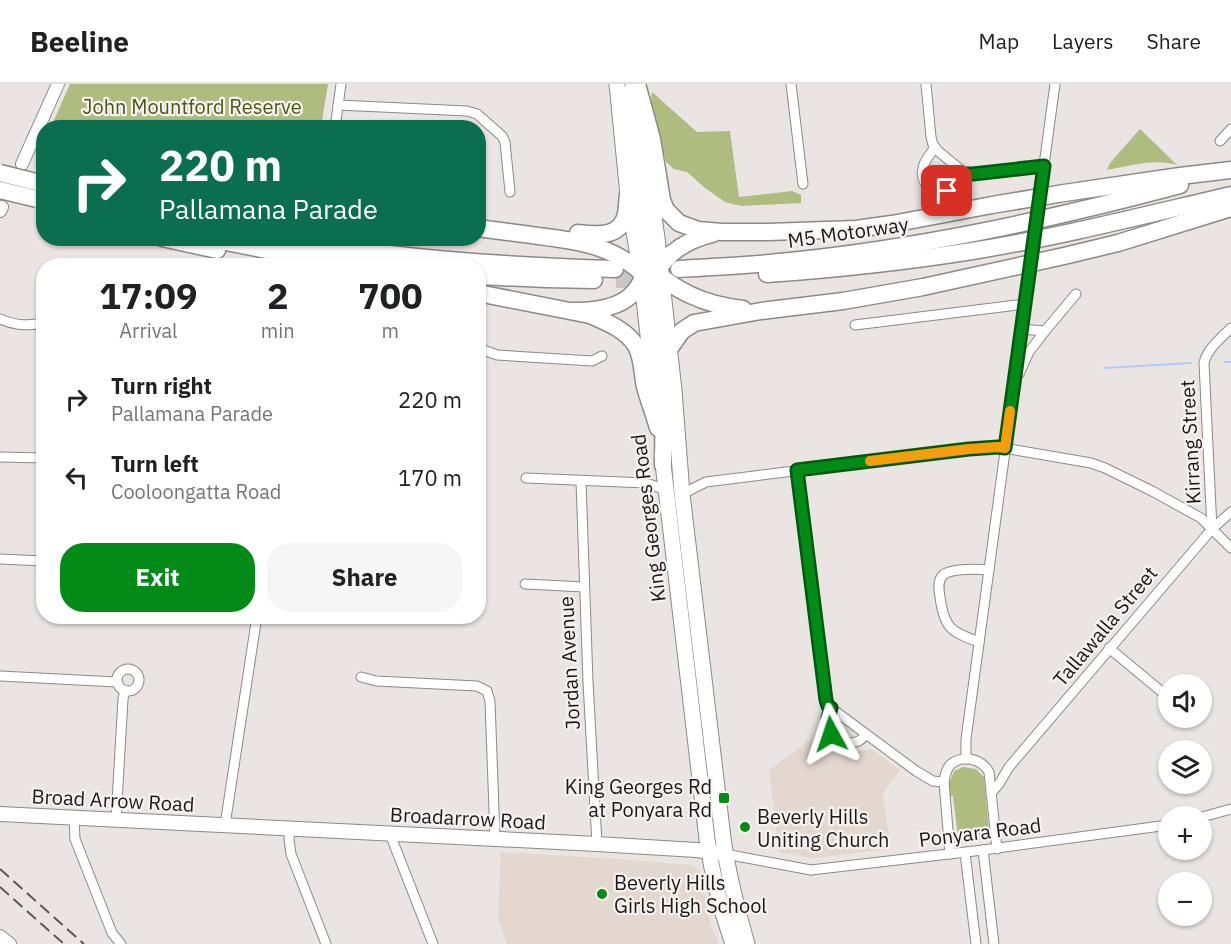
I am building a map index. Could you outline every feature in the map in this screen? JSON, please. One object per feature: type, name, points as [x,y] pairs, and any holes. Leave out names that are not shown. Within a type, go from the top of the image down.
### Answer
[{"type":"highway","points":[[616,84],[628,195],[636,244],[664,302]]},
{"type":"highway","points":[[635,84],[652,139],[662,200],[666,210],[679,223],[698,230],[722,232],[856,229],[1076,191],[1231,171]]},
{"type":"highway","points":[[635,84],[632,129],[664,385],[663,465]]},
{"type":"highway","name":"M5 Motorway","points":[[1231,171],[1133,198],[1017,225],[840,255],[681,274],[714,278],[866,267],[974,251],[1081,230],[1231,195]]},
{"type":"highway","points":[[0,173],[36,193]]},
{"type":"highway","points":[[0,190],[36,195]]},
{"type":"highway","points":[[486,228],[599,235],[612,232],[626,216],[628,195]]},
{"type":"highway","points":[[670,348],[682,331],[694,322],[923,288],[1118,243],[1231,208]]},
{"type":"highway","points":[[486,229],[570,239],[596,246],[701,301],[724,307],[762,311]]},
{"type":"highway","points":[[573,311],[605,309],[619,304],[632,296],[670,253],[703,236],[722,232]]},
{"type":"highway","points":[[201,246],[261,258]]},
{"type":"highway","points":[[246,246],[314,258]]},
{"type":"highway","points":[[333,246],[422,258]]},
{"type":"highway","points":[[486,264],[615,275],[546,279],[486,276]]},
{"type":"highway","name":"King Georges Road","points":[[651,274],[663,465],[717,853],[747,944]]},
{"type":"highway","points":[[486,295],[590,315],[626,334],[635,345],[659,428]]},
{"type":"highway","name":"King Georges Road","points":[[664,302],[722,906],[733,944]]},
{"type":"main road","name":"Broad Arrow Road","points":[[0,814],[225,825]]},
{"type":"main road","name":"Broadarrow Road","points":[[225,825],[495,838],[717,853]]},
{"type":"street","points":[[41,120],[57,84]]},
{"type":"street","points":[[336,120],[341,84]]},
{"type":"street","points":[[791,84],[803,184]]},
{"type":"street","points":[[926,84],[931,137],[935,147],[967,174],[1044,166]]},
{"type":"street","points":[[966,759],[966,739],[1055,84]]},
{"type":"street","points":[[338,105],[467,111],[477,114],[484,120]]},
{"type":"street","points":[[486,122],[502,136],[505,142],[510,192]]},
{"type":"street","points":[[1220,141],[1231,129]]},
{"type":"street","points":[[22,164],[36,132]]},
{"type":"street","points":[[935,147],[922,169],[922,175],[928,187],[938,192],[947,191],[967,174]]},
{"type":"street","points":[[1014,384],[1029,352],[1076,294]]},
{"type":"street","points":[[855,325],[1025,304]]},
{"type":"street","points":[[0,318],[25,325],[36,323]]},
{"type":"street","name":"Kirrang Street","points":[[1212,529],[1204,363],[1205,356],[1231,328]]},
{"type":"street","points":[[1022,329],[1045,331]]},
{"type":"street","points":[[486,351],[497,355],[592,361],[602,356]]},
{"type":"street","points":[[682,494],[706,482],[998,447],[1091,463],[1105,468],[1201,518],[1231,548]]},
{"type":"street","points":[[0,456],[36,458]]},
{"type":"street","points":[[797,470],[828,706],[916,771],[933,781],[944,782]]},
{"type":"street","points":[[526,478],[646,483],[666,490]]},
{"type":"street","name":"Jordan Avenue","points":[[580,481],[597,844]]},
{"type":"street","name":"Tallawalla Street","points":[[991,793],[1009,767],[1109,648],[1212,529],[1231,512]]},
{"type":"street","points":[[0,559],[36,561]]},
{"type":"street","points":[[979,642],[962,637],[945,621],[939,580],[948,572],[989,570]]},
{"type":"street","points":[[525,584],[584,587]]},
{"type":"street","points":[[225,825],[256,624]]},
{"type":"street","points":[[1109,648],[1158,689]]},
{"type":"street","points":[[131,669],[139,678],[137,687],[125,690],[117,682],[124,670],[131,669]]},
{"type":"street","points":[[0,676],[117,682]]},
{"type":"street","points":[[362,677],[376,681],[477,686],[487,691],[490,701],[495,838]]},
{"type":"street","points":[[116,819],[125,690]]},
{"type":"street","points":[[831,708],[828,718],[831,734],[835,739],[842,743],[857,742],[862,740],[866,734]]},
{"type":"street","points":[[950,854],[945,773],[950,765],[966,759],[977,760],[985,765],[988,772],[997,849]]},
{"type":"street","points":[[988,772],[1009,767]]},
{"type":"street","points":[[1212,815],[1231,809]]},
{"type":"street","points":[[74,817],[75,839],[112,933],[121,944]]},
{"type":"street","name":"Ponyara Road","points":[[717,853],[811,870],[997,849],[1158,826]]},
{"type":"street","points":[[290,828],[291,854],[327,944]]},
{"type":"street","points":[[390,834],[433,944]]},
{"type":"street","points":[[983,850],[994,944]]},
{"type":"street","points":[[965,853],[976,944]]},
{"type":"street","points":[[0,936],[10,944]]},
{"type":"shaded area","points":[[816,736],[840,755],[871,749],[900,770],[883,794],[891,849],[813,858],[779,852],[769,770]]},
{"type":"shaded area","name":"Beverly Hills Girls High School","points":[[501,852],[691,865],[699,870],[711,926],[719,944],[507,944],[498,918]]},
{"type":"green space","name":"John Mountford Reserve","points":[[70,84],[328,84],[322,120],[54,120]]},
{"type":"green space","points":[[652,92],[697,132],[730,131],[739,197],[792,191],[801,195],[801,203],[741,206],[725,202],[687,172],[674,169],[666,162],[651,100]]},
{"type":"green space","points":[[1140,129],[1177,165],[1151,162],[1107,170],[1110,163]]},
{"type":"green space","points":[[963,767],[976,769],[984,777],[989,832],[983,838],[974,841],[965,841],[958,836],[953,796],[950,796],[949,784],[954,771]]},
{"type":"waterway","points":[[1224,362],[1231,362]]},
{"type":"waterway","points":[[1104,368],[1191,363]]},
{"type":"tunnel","points":[[616,280],[682,279]]},
{"type":"railway","points":[[0,869],[84,944]]},
{"type":"railway","points":[[0,887],[64,944]]},
{"type":"slow traffic","points":[[870,461],[969,449],[1005,448],[1010,411]]},
{"type":"place","name":"King Georges Rd at Ponyara Rd","points":[[724,798]]},
{"type":"place","name":"Beverly Hills Uniting Church","points":[[745,827]]},
{"type":"place","name":"Beverly Hills Girls High School","points":[[602,894]]},
{"type":"route","points":[[831,734],[828,718],[831,708],[826,700],[797,470],[969,449],[1005,448],[1044,166],[967,174],[947,191]]}]
